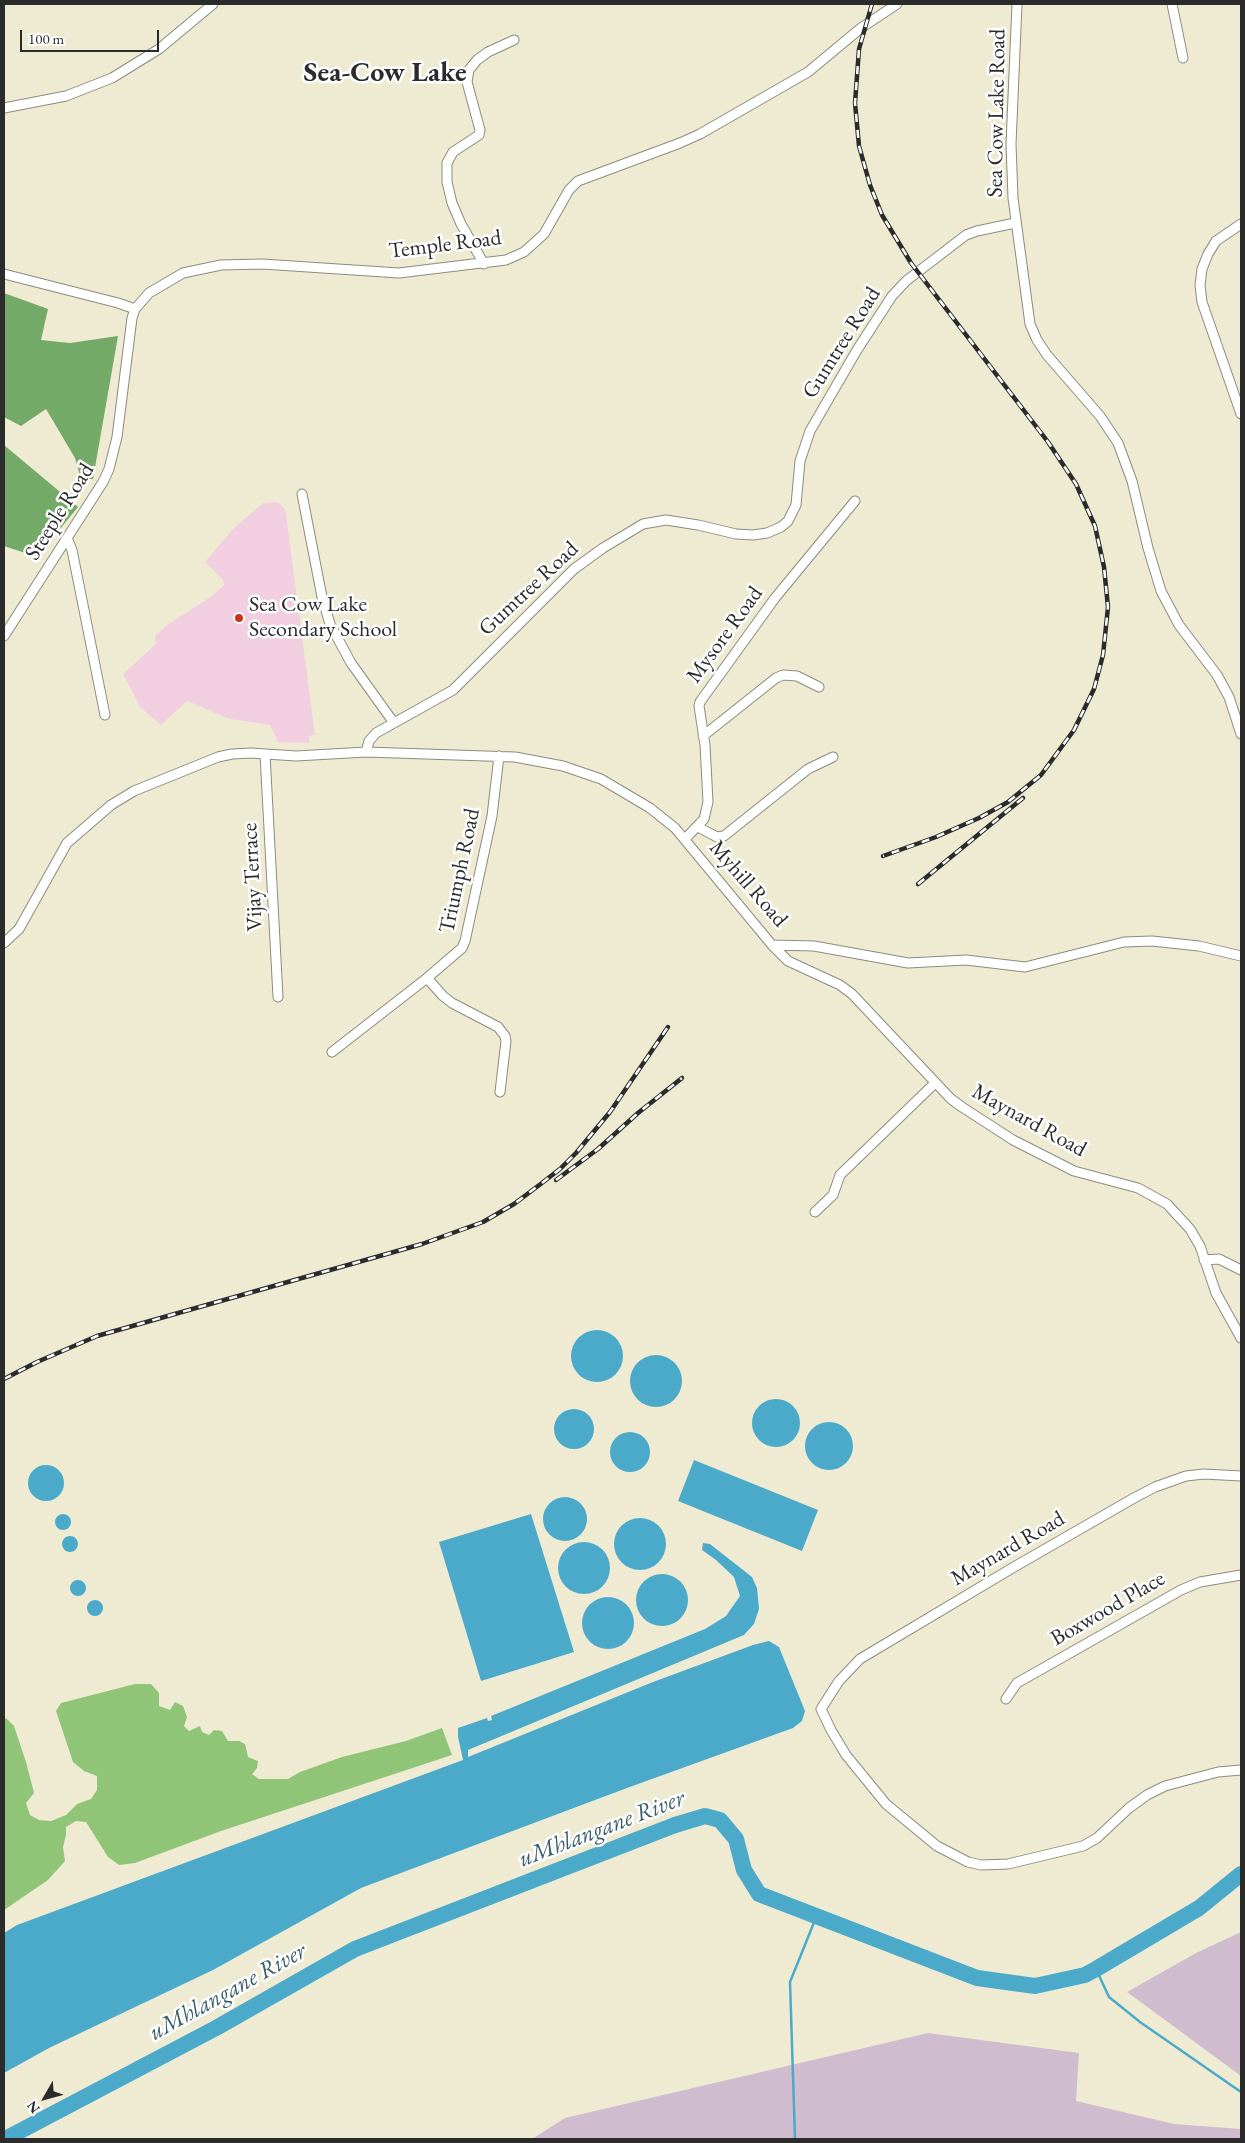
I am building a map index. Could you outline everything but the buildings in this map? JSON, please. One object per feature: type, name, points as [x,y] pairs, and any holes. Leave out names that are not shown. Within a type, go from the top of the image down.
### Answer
[{"type":"street","points":[[4,108],[66,96],[112,78],[158,49],[212,4]]},
{"type":"street","name":"Temple Road","points":[[135,309],[149,292],[182,274],[221,265],[262,264],[399,273],[506,260],[530,248],[544,234],[568,190],[578,181],[700,134],[808,72],[861,28],[898,4]]},
{"type":"street","name":"Sea Cow Lake Road","points":[[1017,4],[1011,144],[1015,223],[1027,309],[1037,340],[1047,355],[1100,416],[1118,443],[1132,481],[1150,556],[1161,590],[1179,625],[1217,675],[1228,697],[1241,734]]},
{"type":"street","points":[[1172,4],[1183,58]]},
{"type":"street","points":[[484,264],[461,224],[452,202],[447,182],[447,163],[453,152],[479,135],[480,130],[475,119],[467,82],[470,70],[477,60],[488,52],[514,40]]},
{"type":"street","name":"Gumtree Road","points":[[366,752],[367,745],[372,737],[394,722],[452,690],[574,569],[603,548],[643,524],[666,520],[736,534],[753,535],[768,533],[781,527],[788,521],[796,506],[800,461],[810,431],[857,350],[892,296],[906,281],[966,235],[977,230],[1015,223]]},
{"type":"street","points":[[1241,224],[1216,242],[1208,254],[1202,269],[1200,285],[1202,302],[1241,414]]},
{"type":"street","points":[[4,274],[118,302],[135,309]]},
{"type":"street","name":"Steeple Road","points":[[4,636],[103,482],[115,452],[130,329],[135,309]]},
{"type":"street","points":[[302,494],[322,598],[330,624],[351,663],[394,722]]},
{"type":"street","name":"Mysore Road","points":[[685,840],[704,819],[708,802],[699,706],[703,697],[775,598],[855,502]]},
{"type":"street","points":[[67,538],[72,550],[105,716]]},
{"type":"street","points":[[703,736],[776,678],[784,675],[797,676],[819,687]]},
{"type":"street","points":[[4,943],[19,930],[67,843],[111,805],[144,786],[218,757],[232,754],[296,756],[366,752]]},
{"type":"street","name":"Myhill Road","points":[[366,752],[499,756],[563,766],[601,779],[650,808],[685,840],[772,945],[814,946],[908,963],[966,960],[1025,967],[1124,942],[1152,941],[1199,946],[1241,956]]},
{"type":"street","name":"Vijay Terrace","points":[[264,754],[278,997]]},
{"type":"street","name":"Triumph Road","points":[[332,1052],[458,953],[465,941],[492,816],[499,756]]},
{"type":"street","points":[[698,827],[717,837],[724,836],[808,769],[833,756]]},
{"type":"street","name":"Maynard Road","points":[[772,945],[788,961],[840,985],[852,994],[951,1099],[1013,1140],[1074,1171],[1138,1188],[1156,1196],[1177,1213],[1190,1228],[1200,1246],[1216,1293],[1241,1338]]},
{"type":"street","points":[[428,978],[452,1003],[498,1027],[505,1036],[506,1042],[500,1092]]},
{"type":"street","points":[[815,1212],[833,1195],[840,1175],[935,1082]]},
{"type":"street","points":[[1204,1260],[1219,1259],[1241,1270]]},
{"type":"street","name":"Maynard Road","points":[[1241,1476],[1204,1474],[1186,1476],[1155,1487],[1134,1498],[1014,1567],[860,1660],[839,1681],[821,1709],[846,1755],[886,1804],[937,1846],[968,1862],[981,1866],[1008,1864],[1083,1846],[1097,1838],[1129,1808],[1147,1795],[1165,1786],[1218,1772],[1241,1770]]},
{"type":"street","name":"Boxwood Place","points":[[1006,1699],[1017,1683],[1181,1590],[1200,1582],[1241,1575]]},
{"type":"shaded area","name":"Sea Cow Lake Secondary School","points":[[278,502],[285,509],[286,514],[315,735],[309,736],[310,743],[278,742],[270,725],[230,719],[187,701],[161,725],[141,708],[123,674],[156,644],[155,636],[167,625],[212,596],[224,585],[223,580],[205,562],[233,529],[263,503]]},
{"type":"shaded area","points":[[1241,1932],[1241,2076],[1127,1992],[1196,1953]]},
{"type":"shaded area","points":[[928,2033],[1079,2053],[1076,2101],[1174,2124],[1241,2129],[1241,2139],[532,2139],[565,2118]]},
{"type":"green space","points":[[4,293],[48,309],[41,340],[70,343],[118,336],[93,479],[81,479],[75,458],[46,409],[21,426],[4,417]]},
{"type":"green space","points":[[4,445],[78,507],[37,557],[4,546]]},
{"type":"green space","points":[[135,1684],[151,1684],[159,1693],[159,1706],[170,1710],[175,1702],[183,1706],[187,1717],[184,1726],[189,1731],[200,1726],[202,1732],[209,1735],[214,1730],[222,1731],[228,1741],[239,1741],[245,1744],[248,1757],[258,1761],[257,1768],[252,1774],[259,1779],[288,1779],[300,1772],[342,1757],[406,1741],[442,1728],[452,1755],[221,1831],[135,1863],[119,1865],[108,1857],[86,1822],[76,1821],[66,1827],[63,1847],[65,1861],[48,1880],[4,1910],[4,1721],[6,1718],[14,1726],[26,1762],[34,1793],[26,1803],[30,1815],[39,1820],[51,1821],[66,1815],[77,1804],[91,1799],[97,1790],[97,1776],[84,1771],[73,1762],[56,1711],[61,1703]]},
{"type":"water","points":[[592,1330],[602,1330],[616,1337],[623,1351],[623,1361],[616,1375],[602,1382],[592,1382],[582,1378],[575,1371],[571,1361],[571,1351],[575,1341],[582,1334]]},
{"type":"water","points":[[651,1355],[661,1355],[675,1362],[682,1376],[682,1386],[675,1400],[661,1407],[651,1407],[641,1403],[634,1396],[630,1386],[630,1376],[634,1366],[641,1359]]},
{"type":"water","points":[[771,1399],[781,1399],[790,1403],[796,1409],[800,1423],[796,1437],[790,1443],[781,1447],[771,1447],[762,1443],[756,1437],[752,1428],[752,1418],[756,1409],[762,1403]]},
{"type":"water","points":[[574,1409],[588,1415],[594,1429],[588,1443],[574,1449],[560,1443],[554,1429],[560,1415]]},
{"type":"water","points":[[824,1422],[834,1422],[843,1426],[849,1432],[852,1437],[852,1455],[843,1466],[834,1470],[824,1470],[815,1466],[809,1460],[805,1451],[805,1441],[809,1432],[815,1426]]},
{"type":"water","points":[[626,1432],[634,1432],[641,1435],[647,1441],[650,1452],[647,1463],[641,1469],[634,1472],[626,1472],[619,1469],[613,1463],[610,1456],[610,1448],[613,1441],[619,1435]]},
{"type":"water","points":[[694,1460],[818,1510],[802,1551],[678,1501]]},
{"type":"water","points":[[46,1465],[53,1466],[59,1470],[63,1476],[63,1490],[59,1496],[53,1500],[46,1501],[39,1500],[33,1496],[29,1490],[28,1483],[29,1476],[33,1470],[39,1466]]},
{"type":"water","points":[[569,1497],[581,1503],[586,1510],[586,1528],[581,1535],[574,1540],[561,1541],[553,1538],[546,1531],[543,1515],[546,1507],[553,1500]]},
{"type":"water","points":[[63,1514],[71,1522],[63,1530],[55,1522]]},
{"type":"water","points":[[531,1514],[574,1652],[481,1681],[439,1542]]},
{"type":"water","points":[[635,1518],[645,1518],[655,1522],[662,1529],[666,1544],[662,1559],[655,1566],[645,1570],[635,1570],[625,1566],[618,1559],[614,1549],[614,1539],[618,1529],[625,1522]]},
{"type":"water","points":[[67,1536],[73,1536],[78,1541],[76,1550],[67,1552],[62,1547],[62,1541]]},
{"type":"water","points":[[579,1542],[589,1542],[598,1546],[606,1554],[610,1568],[606,1582],[598,1590],[589,1594],[579,1594],[570,1590],[562,1582],[558,1573],[558,1563],[562,1554],[570,1546]]},
{"type":"water","points":[[703,1543],[710,1544],[752,1577],[757,1588],[759,1609],[754,1624],[744,1635],[468,1750],[468,1757],[653,1682],[753,1645],[769,1641],[779,1647],[805,1711],[802,1721],[793,1728],[361,1888],[213,1970],[49,2048],[4,2073],[4,1933],[17,1925],[463,1760],[458,1728],[487,1718],[488,1721],[492,1720],[491,1716],[705,1629],[726,1616],[740,1596],[734,1577],[702,1550]]},
{"type":"water","points":[[657,1574],[667,1574],[681,1581],[688,1595],[688,1605],[681,1619],[667,1626],[657,1626],[647,1622],[640,1615],[636,1605],[636,1595],[640,1585],[647,1578]]},
{"type":"water","points":[[75,1580],[81,1580],[86,1585],[84,1594],[75,1596],[70,1591],[70,1585]]},
{"type":"water","points":[[608,1597],[622,1601],[630,1609],[634,1623],[630,1637],[622,1645],[608,1649],[594,1645],[586,1637],[582,1623],[586,1609],[594,1601]]},
{"type":"water","points":[[92,1600],[98,1600],[103,1605],[101,1614],[92,1616],[87,1611],[87,1605]]},
{"type":"waterway","name":"uMhlangane River","points":[[5,2139],[216,2028],[355,1949],[675,1825],[705,1816],[720,1820],[736,1839],[744,1870],[759,1894],[977,1978],[1035,1986],[1085,1975],[1199,1908],[1241,1874]]},
{"type":"waterway","points":[[795,2139],[790,1982],[817,1915]]},
{"type":"waterway","points":[[1096,1969],[1109,1997],[1140,2022],[1241,2092]]},
{"type":"railway","points":[[872,4],[859,49],[855,103],[859,146],[870,185],[882,215],[911,263],[1048,442],[1076,484],[1095,526],[1104,567],[1108,607],[1103,655],[1094,689],[1074,730],[1041,775],[1008,802],[979,818],[936,837],[883,856]]},
{"type":"railway","points":[[918,884],[1023,798]]},
{"type":"railway","points":[[4,1379],[37,1362],[97,1336],[422,1244],[483,1222],[514,1204],[560,1169],[576,1153],[610,1112],[668,1027]]},
{"type":"railway","points":[[556,1180],[598,1149],[638,1113],[682,1078]]},
{"type":"place","name":"Sea Cow Lake Secondary School","points":[[239,618]]},
{"type":"district","name":"Sea-Cow Lake","points":[[385,73]]}]
